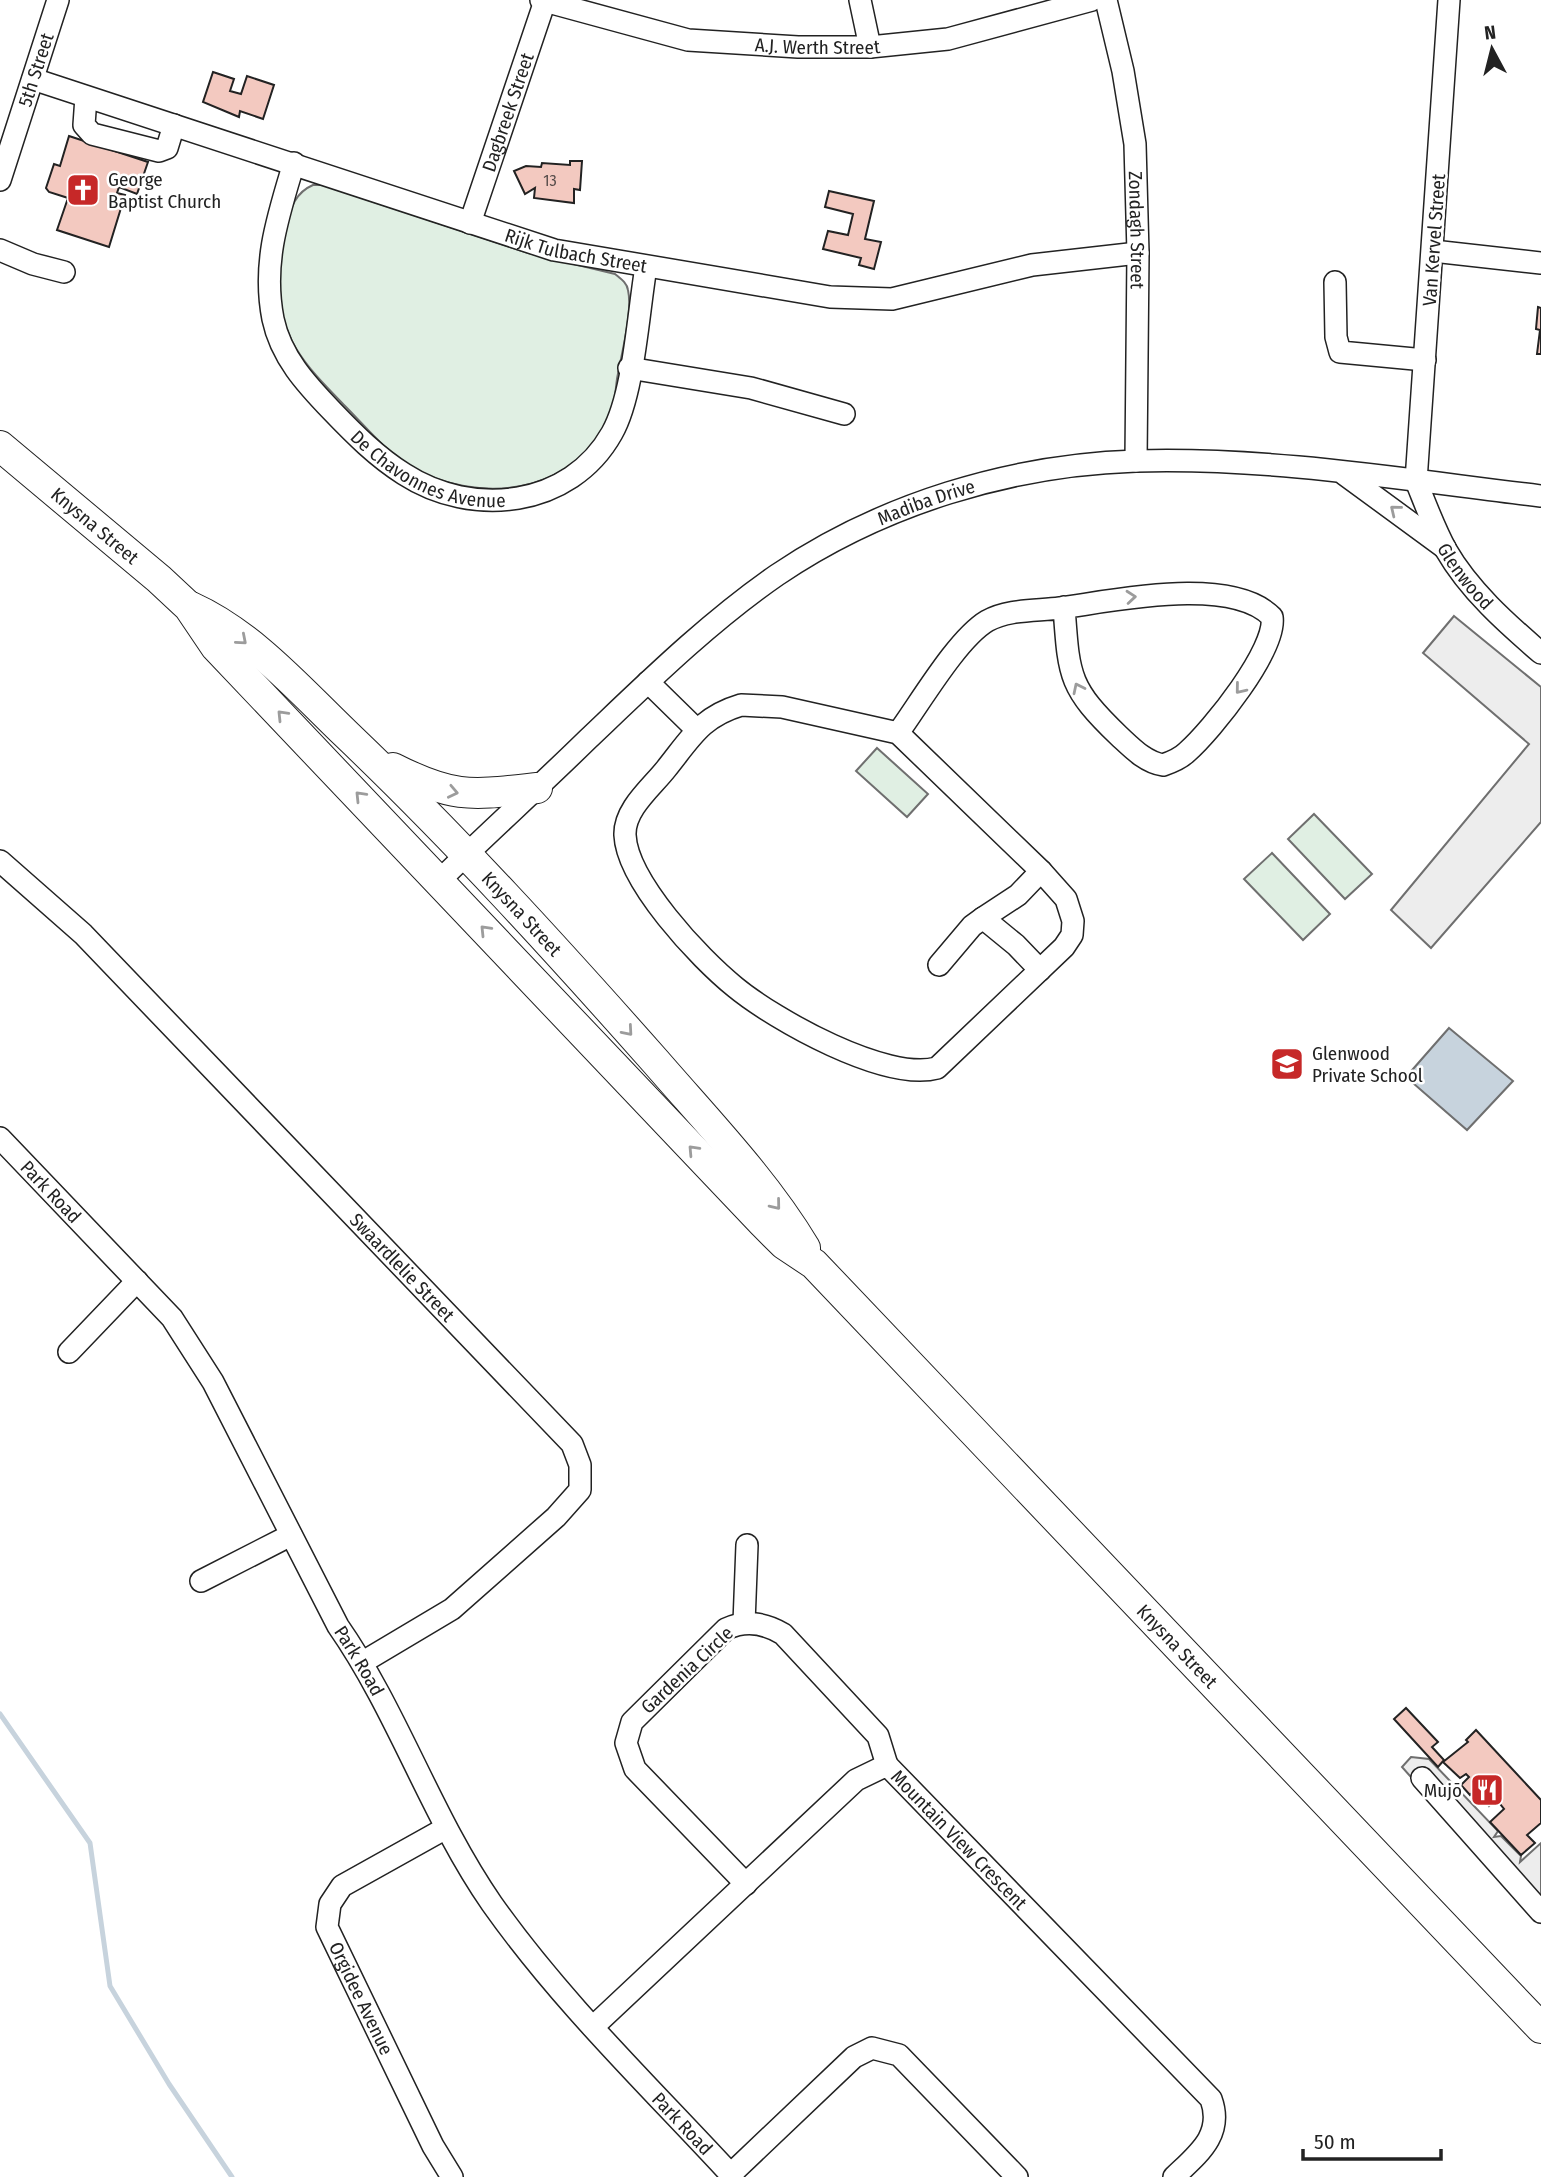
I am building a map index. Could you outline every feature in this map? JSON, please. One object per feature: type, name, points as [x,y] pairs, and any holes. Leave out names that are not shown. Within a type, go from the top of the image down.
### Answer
[{"type":"highway","name":"Knysna Street","points":[[0,446],[113,537],[189,607],[231,631],[368,755],[467,854],[683,1094],[781,1210],[814,1264],[1541,2028]]},
{"type":"highway","name":"Knysna Street","points":[[189,607],[216,647],[763,1223],[784,1244],[814,1264]]},
{"type":"highway","points":[[368,755],[445,791],[464,795],[537,788]]},
{"type":"street","name":"5th Street","points":[[0,178],[58,0]]},
{"type":"street","points":[[860,0],[870,47]]},
{"type":"street","name":"A.J. Werth Street","points":[[543,1],[688,40],[798,47],[870,47],[948,39],[1092,0]]},
{"type":"street","name":"Zondagh Street","points":[[1106,0],[1128,95],[1135,144],[1138,253],[1136,461]]},
{"type":"street","name":"Van Kervel Street","points":[[1416,481],[1449,0]]},
{"type":"street","name":"Dagbreek Street","points":[[470,223],[543,1]]},
{"type":"street","name":"Rijk Tulbach Street","points":[[33,79],[554,250],[646,267],[866,300],[926,292],[1032,265],[1138,253]]},
{"type":"street","points":[[86,97],[84,125],[92,134],[159,151],[167,148],[174,125]]},
{"type":"street","name":"De Chavonnes Avenue","points":[[293,163],[270,242],[268,270],[274,321],[284,351],[301,379],[353,433],[406,476],[444,492],[479,501],[545,494],[571,479],[590,463],[612,433],[624,404],[646,267]]},
{"type":"street","points":[[0,250],[33,264],[64,272]]},
{"type":"street","points":[[1433,251],[1541,263]]},
{"type":"street","points":[[1335,282],[1336,337],[1340,352],[1425,360]]},
{"type":"street","points":[[629,368],[751,388],[844,414]]},
{"type":"street","name":"Madiba Drive","points":[[439,881],[648,682],[779,574],[878,520],[918,503],[989,481],[1073,466],[1136,461],[1250,463],[1541,496]]},
{"type":"street","points":[[1343,473],[1446,550]]},
{"type":"street","name":"Glenwood","points":[[1416,481],[1446,550],[1486,601],[1541,653]]},
{"type":"street","points":[[898,733],[971,633],[997,617],[1127,597],[1183,593],[1250,601],[1272,617],[1273,626],[1271,638],[1252,673],[1237,692],[1187,753],[1163,765],[1145,759],[1087,706],[1068,663],[1064,607]]},
{"type":"street","points":[[648,682],[696,730]]},
{"type":"street","points":[[741,705],[782,707],[898,733],[1041,871],[1066,899],[1073,921],[1072,935],[1040,970],[944,1063],[924,1072],[894,1068],[814,1037],[734,987],[696,949],[662,907],[634,869],[626,846],[625,832],[629,815],[696,730],[712,715],[741,705]]},
{"type":"street","name":"Swaardlelie Street","points":[[0,861],[83,934],[562,1434],[577,1453],[582,1476],[580,1490],[556,1517],[452,1609],[363,1662]]},
{"type":"street","points":[[939,965],[972,926],[1018,895],[1041,871]]},
{"type":"street","points":[[984,918],[1040,970]]},
{"type":"street","name":"Park Road","points":[[0,1138],[173,1318],[213,1382],[338,1626],[363,1662],[446,1828],[491,1903],[655,2098],[732,2176]]},
{"type":"street","points":[[69,1352],[137,1281]]},
{"type":"street","points":[[201,1581],[291,1535]]},
{"type":"street","points":[[744,1623],[747,1545]]},
{"type":"street","name":"Gardenia Circle","points":[[746,1884],[635,1769],[626,1743],[632,1722],[719,1635],[744,1623],[764,1625],[783,1634],[878,1736],[887,1765]]},
{"type":"street","name":"Mountain View Crescent","points":[[593,2027],[856,1780],[887,1765],[1211,2099],[1217,2119],[1210,2139],[1206,2147],[1174,2177]]},
{"type":"street","points":[[1422,1778],[1541,1912]]},
{"type":"street","name":"Orgidee Avenue","points":[[446,1828],[342,1886],[330,1904],[327,1927],[426,2133],[452,2177]]},
{"type":"street","points":[[732,2176],[853,2057],[872,2048],[900,2055],[1017,2177]]},
{"type":"green space","points":[[313,185],[323,185],[528,253],[615,274],[621,279],[627,288],[629,299],[626,334],[612,411],[592,446],[571,465],[547,478],[521,486],[493,489],[437,479],[411,467],[384,446],[307,364],[289,335],[283,319],[279,280],[282,239],[296,199]]},
{"type":"green space","points":[[877,748],[928,794],[907,817],[856,771]]},
{"type":"green space","points":[[1314,814],[1372,874],[1345,899],[1288,839]]},
{"type":"green space","points":[[1272,853],[1330,914],[1303,940],[1244,879]]},
{"type":"shaded area","points":[[1454,616],[1541,687],[1541,822],[1431,948],[1391,910],[1529,744],[1423,653]]},
{"type":"shaded area","points":[[1449,1028],[1513,1081],[1467,1130],[1406,1077]]},
{"type":"shaded area","points":[[1411,1757],[1429,1759],[1498,1831],[1494,1837],[1501,1836],[1521,1856],[1520,1862],[1541,1843],[1541,1923],[1402,1767]]},
{"type":"building","points":[[213,72],[234,79],[230,91],[241,94],[247,76],[274,85],[263,119],[240,111],[239,117],[203,102]]},
{"type":"building","name":"George Baptist Church","points":[[69,136],[148,162],[137,194],[119,187],[117,193],[125,195],[109,247],[57,230],[68,198],[49,192],[46,188],[54,164],[60,166]]},
{"type":"building","points":[[570,161],[582,161],[580,190],[574,189],[574,203],[534,198],[535,188],[525,194],[514,171],[526,166],[541,167],[542,163],[570,165]]},
{"type":"building","points":[[829,191],[874,201],[865,239],[881,242],[874,269],[859,265],[861,258],[823,249],[828,231],[848,235],[853,214],[825,207]]},
{"type":"building","points":[[1538,307],[1541,308],[1541,354],[1537,354],[1540,330],[1536,329]]},
{"type":"building","points":[[1406,1708],[1438,1742],[1432,1747],[1444,1760],[1438,1767],[1394,1719]]},
{"type":"building","points":[[1476,1730],[1541,1800],[1541,1823],[1527,1835],[1535,1843],[1521,1855],[1490,1822],[1504,1809],[1496,1799],[1489,1806],[1479,1793],[1484,1788],[1478,1782],[1478,1787],[1470,1795],[1461,1785],[1469,1777],[1466,1774],[1460,1778],[1443,1762],[1468,1742],[1466,1740]]},
{"type":"waterway","points":[[0,1714],[90,1843],[110,1986],[169,2084],[232,2177]]},
{"type":"place","name":"George Baptist Church","points":[[83,190]]},
{"type":"place","name":"Glenwood Private School","points":[[1287,1064]]},
{"type":"place","name":"Mujō","points":[[1487,1790]]}]
